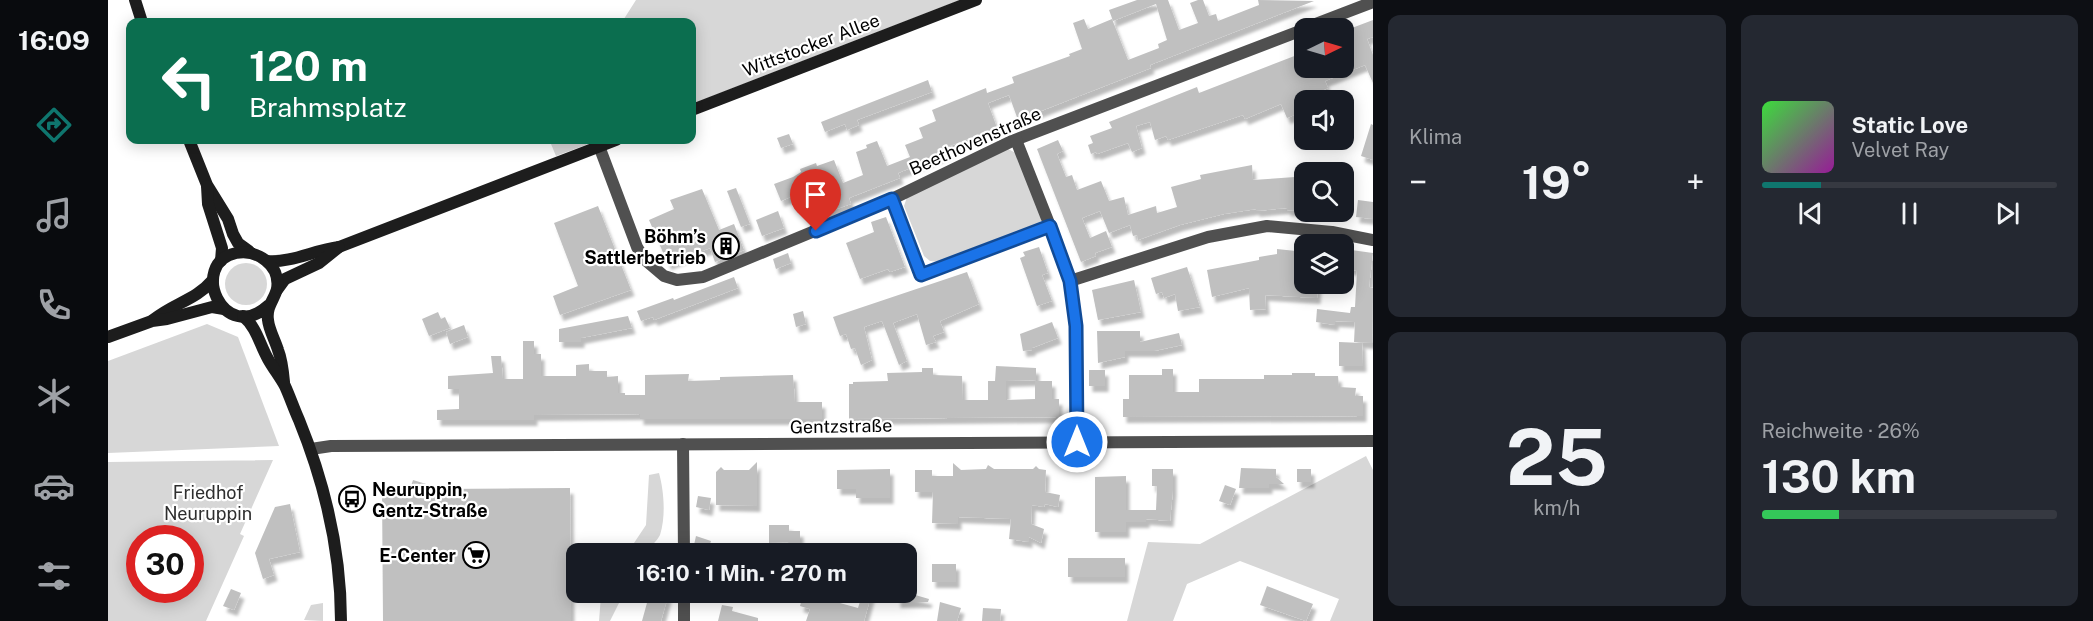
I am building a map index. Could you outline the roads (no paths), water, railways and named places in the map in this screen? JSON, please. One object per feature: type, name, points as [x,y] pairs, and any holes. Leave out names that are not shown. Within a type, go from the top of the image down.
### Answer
[{"type":"main road","points":[[135,0],[141,18]]},
{"type":"main road","name":"Wittstocker Allee","points":[[696,108],[976,0]]},
{"type":"main road","points":[[191,144],[207,185],[218,201],[238,243],[249,251],[267,261],[280,262],[323,248],[339,247]]},
{"type":"main road","points":[[213,280],[213,291],[217,301],[224,309],[243,316],[260,313],[269,305],[285,279],[319,263],[339,247],[605,144]]},
{"type":"main road","points":[[152,321],[175,304],[196,297],[213,280],[221,261],[222,248],[208,204],[207,185]]},
{"type":"main road","points":[[221,261],[228,255],[249,251]]},
{"type":"main road","points":[[267,261],[277,278],[277,290]]},
{"type":"main road","points":[[269,305],[269,324],[280,358],[285,386]]},
{"type":"main road","points":[[108,337],[152,321],[167,320],[212,307],[224,309]]},
{"type":"main road","points":[[243,316],[258,334],[266,355],[285,386],[311,449],[326,499],[341,595],[341,621]]},
{"type":"street","name":"Beethovenstraße","points":[[1333,18],[1373,2]]},
{"type":"street","name":"Beethovenstraße","points":[[599,146],[637,247],[644,259],[664,276],[677,280],[704,276],[892,199],[1016,140],[1294,33]]},
{"type":"street","points":[[1016,140],[1070,281],[1076,326],[1077,442]]},
{"type":"street","points":[[892,199],[921,275],[1050,226]]},
{"type":"street","points":[[1070,281],[1208,237],[1267,226],[1332,232],[1373,240]]},
{"type":"street","name":"Gentzstraße","points":[[311,449],[331,446],[1373,441]]},
{"type":"street","points":[[683,444],[684,543]]},
{"type":"street","points":[[684,603],[684,621]]},
{"type":"place","name":"Böhm’s Sattlerbetrieb","points":[[726,246]]},
{"type":"place","name":"Neuruppin, Gentz-Straße","points":[[352,499]]},
{"type":"place","name":"E-Center","points":[[476,555]]},
{"type":"park label","name":"Friedhof Neuruppin","points":[[208,502]]}]
